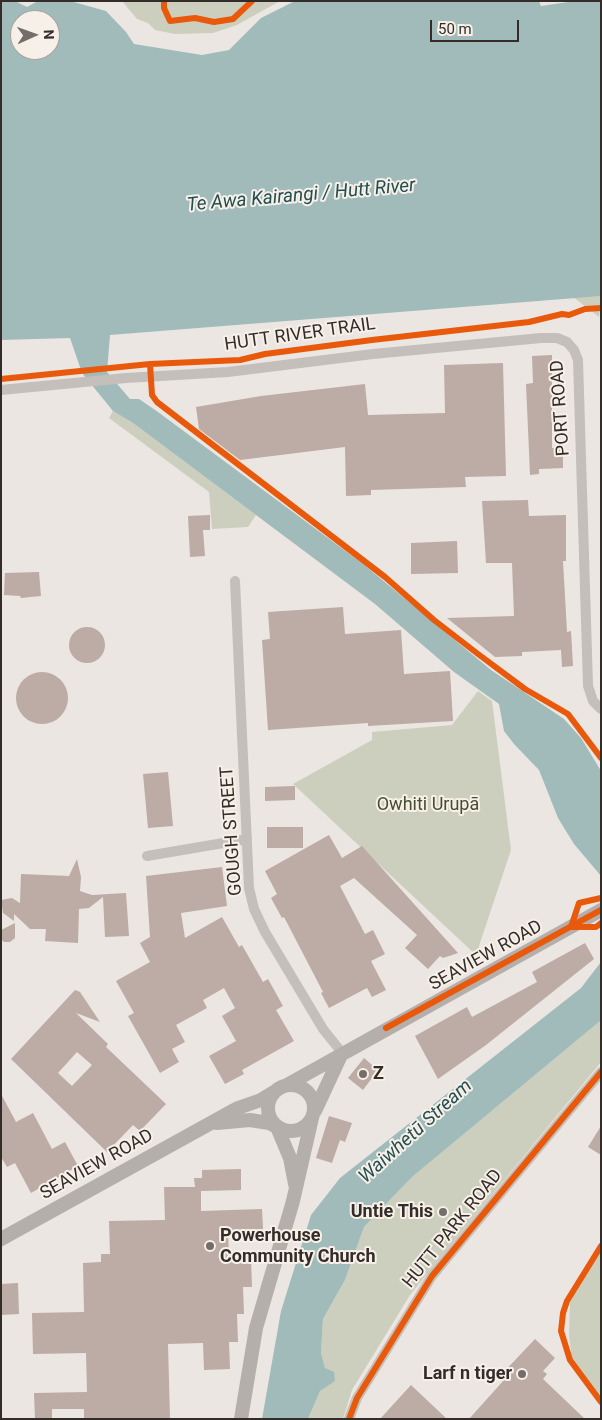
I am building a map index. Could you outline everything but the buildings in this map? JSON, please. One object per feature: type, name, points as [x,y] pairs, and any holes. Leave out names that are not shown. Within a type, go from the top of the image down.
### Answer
[{"type":"main road","name":"SEAVIEW ROAD","points":[[1,1239],[238,1108],[261,1100],[601,910]]},
{"type":"main road","points":[[241,1419],[256,1328],[296,1190],[313,1115],[342,1054]]},
{"type":"main road","points":[[277,1126],[287,1131],[302,1129],[313,1115],[313,1100],[304,1089],[298,1086],[280,1089],[270,1097],[268,1108],[271,1119],[277,1126],[290,1158],[296,1190]]},
{"type":"main road","name":"SEAVIEW ROAD","points":[[212,1124],[250,1120],[277,1126]]},
{"type":"street","name":"PORT ROAD","points":[[1,390],[126,378],[228,372],[373,354],[541,338],[557,338],[567,342],[574,350],[578,360],[588,686],[593,701],[601,709]]},
{"type":"street","name":"GOUGH STREET","points":[[235,581],[249,888],[254,909],[323,1029],[342,1054]]},
{"type":"street","points":[[147,856],[247,839]]},
{"type":"street","name":"HUTT PARK ROAD","points":[[349,1419],[357,1398],[432,1276],[601,1072]]},
{"type":"green space","points":[[122,1],[280,1],[237,25],[213,33],[175,34],[155,30],[148,23],[137,19]]},
{"type":"green space","points":[[601,296],[599,317],[573,297]]},
{"type":"green space","points":[[113,411],[133,423],[256,515],[248,527],[212,529],[209,492],[109,418]]},
{"type":"green space","name":"Owhiti Urupā","points":[[478,691],[492,701],[511,850],[476,955],[293,784],[372,740],[372,732],[452,725]]},
{"type":"green space","points":[[601,1020],[601,1062],[410,1295],[352,1390],[343,1419],[308,1419],[320,1391],[329,1384],[321,1353],[323,1319],[345,1280],[364,1227],[412,1177]]},
{"type":"green space","points":[[601,1251],[601,1399],[587,1386],[573,1366],[569,1336],[570,1301]]},
{"type":"water","name":"Te Awa Kairangi / Hutt River","points":[[1,1],[15,1],[27,7],[38,1],[70,1],[106,11],[126,32],[134,44],[202,55],[229,50],[261,18],[295,1],[539,1],[541,6],[575,1],[601,1],[601,296],[110,335],[107,372],[130,399],[139,399],[158,412],[363,564],[491,670],[564,719],[581,738],[601,771],[601,876],[574,844],[558,818],[539,770],[504,731],[499,704],[454,672],[375,604],[133,423],[113,411],[82,373],[70,338],[1,340]]},
{"type":"water","name":"Waiwhetū Stream","points":[[601,962],[600,1021],[412,1177],[364,1227],[345,1280],[323,1319],[321,1353],[325,1368],[334,1372],[335,1381],[320,1391],[308,1419],[262,1419],[281,1311],[311,1215],[340,1178],[581,988]]},
{"type":"cycle path","points":[[164,1],[164,8],[170,21],[195,18],[214,22],[233,19],[252,1]]},
{"type":"cycle path","name":"HUTT RIVER TRAIL","points":[[1,379],[150,364],[240,360],[265,354],[529,322],[562,314],[569,315],[585,309],[601,308]]},
{"type":"cycle path","points":[[150,364],[152,395],[157,402],[385,577],[434,620],[478,654],[525,689],[568,714],[601,758]]},
{"type":"cycle path","points":[[601,898],[579,903],[571,927],[596,927],[601,923]]},
{"type":"cycle path","points":[[386,1028],[601,910]]},
{"type":"cycle path","points":[[349,1419],[357,1398],[432,1276],[601,1072]]},
{"type":"cycle path","points":[[601,1246],[567,1301],[563,1313],[561,1331],[570,1360],[601,1402]]},
{"type":"place","name":"Z","points":[[363,1074]]},
{"type":"place","name":"Untie This","points":[[443,1212]]},
{"type":"place","name":"Powerhouse Community Church","points":[[210,1246]]},
{"type":"place","name":"Larf n tiger","points":[[522,1374]]}]
